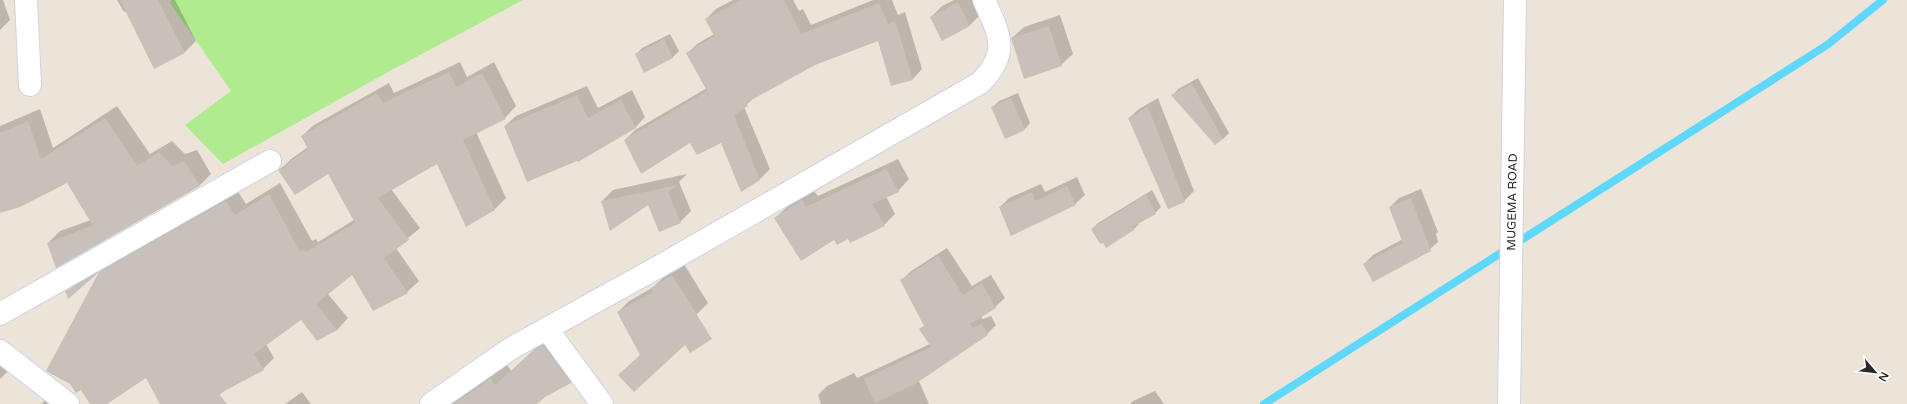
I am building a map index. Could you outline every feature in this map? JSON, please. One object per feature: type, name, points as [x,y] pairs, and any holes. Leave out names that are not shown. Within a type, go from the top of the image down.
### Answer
[{"type":"street","points":[[26,0],[30,85]]},
{"type":"street","points":[[431,404],[510,349],[980,83],[992,71],[998,57],[1000,37],[984,0]]},
{"type":"street","name":"MUGEMA ROAD","points":[[1509,404],[1515,0]]},
{"type":"street","points":[[0,314],[270,161]]},
{"type":"street","points":[[547,329],[602,404]]},
{"type":"street","points":[[0,351],[68,404]]},
{"type":"green space","points":[[171,0],[523,0],[388,72],[223,164],[185,125],[231,91],[170,3]]},
{"type":"building","points":[[120,0],[158,0],[185,53],[154,69]]},
{"type":"building","points":[[741,0],[784,0],[801,34],[879,3],[888,24],[895,21],[913,80],[891,86],[878,41],[815,65],[746,103],[748,106],[734,115],[760,180],[741,192],[721,143],[697,155],[690,143],[641,174],[624,140],[707,91],[686,53],[714,36],[705,19]]},
{"type":"building","points":[[958,2],[970,26],[942,41],[930,17]]},
{"type":"building","points":[[1049,26],[1062,66],[1024,79],[1011,38]]},
{"type":"building","points":[[664,39],[673,58],[644,73],[635,54]]},
{"type":"building","points":[[449,72],[456,87],[482,73],[506,119],[463,140],[495,210],[466,227],[437,164],[378,198],[409,240],[384,258],[408,293],[373,311],[352,275],[316,304],[337,330],[317,341],[301,320],[254,354],[264,370],[219,394],[227,404],[160,404],[146,378],[107,404],[90,404],[81,390],[76,393],[70,384],[46,371],[99,272],[68,299],[65,291],[226,201],[235,215],[269,194],[300,252],[304,249],[306,252],[355,223],[328,174],[295,195],[278,170],[308,149],[301,136],[377,93],[383,103]]},
{"type":"building","points":[[1192,84],[1223,139],[1215,145],[1171,95]]},
{"type":"building","points":[[577,95],[588,118],[621,100],[636,128],[578,162],[577,161],[527,182],[504,126]]},
{"type":"building","points":[[1011,98],[1025,130],[1005,139],[991,107]]},
{"type":"building","points":[[1148,107],[1185,202],[1168,209],[1128,118]]},
{"type":"building","points":[[105,118],[137,166],[159,152],[172,166],[184,161],[200,186],[56,268],[47,243],[93,226],[67,183],[20,207],[0,213],[0,133],[28,121],[41,159]]},
{"type":"building","points":[[886,169],[899,192],[872,204],[885,226],[850,243],[848,239],[837,245],[834,240],[801,261],[774,218],[802,200],[806,207]]},
{"type":"building","points":[[678,185],[668,192],[681,223],[659,232],[648,205],[610,231],[601,201]]},
{"type":"building","points":[[1067,186],[1076,205],[1011,236],[999,207],[1032,192],[1035,201]]},
{"type":"building","points":[[1146,195],[1156,214],[1132,227],[1134,230],[1106,248],[1103,243],[1100,244],[1091,229]]},
{"type":"building","points":[[1411,198],[1431,251],[1373,282],[1363,264],[1403,243],[1389,207]]},
{"type":"building","points":[[938,256],[963,295],[982,283],[996,308],[970,324],[973,328],[982,324],[988,335],[915,384],[875,403],[864,379],[931,347],[919,329],[924,326],[900,280]]},
{"type":"building","points":[[672,275],[712,339],[690,353],[685,345],[634,392],[618,375],[640,355],[617,312],[653,292],[651,288]]},
{"type":"building","points":[[543,345],[571,383],[545,397],[537,404],[454,404],[491,378],[495,385],[533,351]]},
{"type":"waterway","points":[[1264,404],[1827,45],[1883,0]]}]
